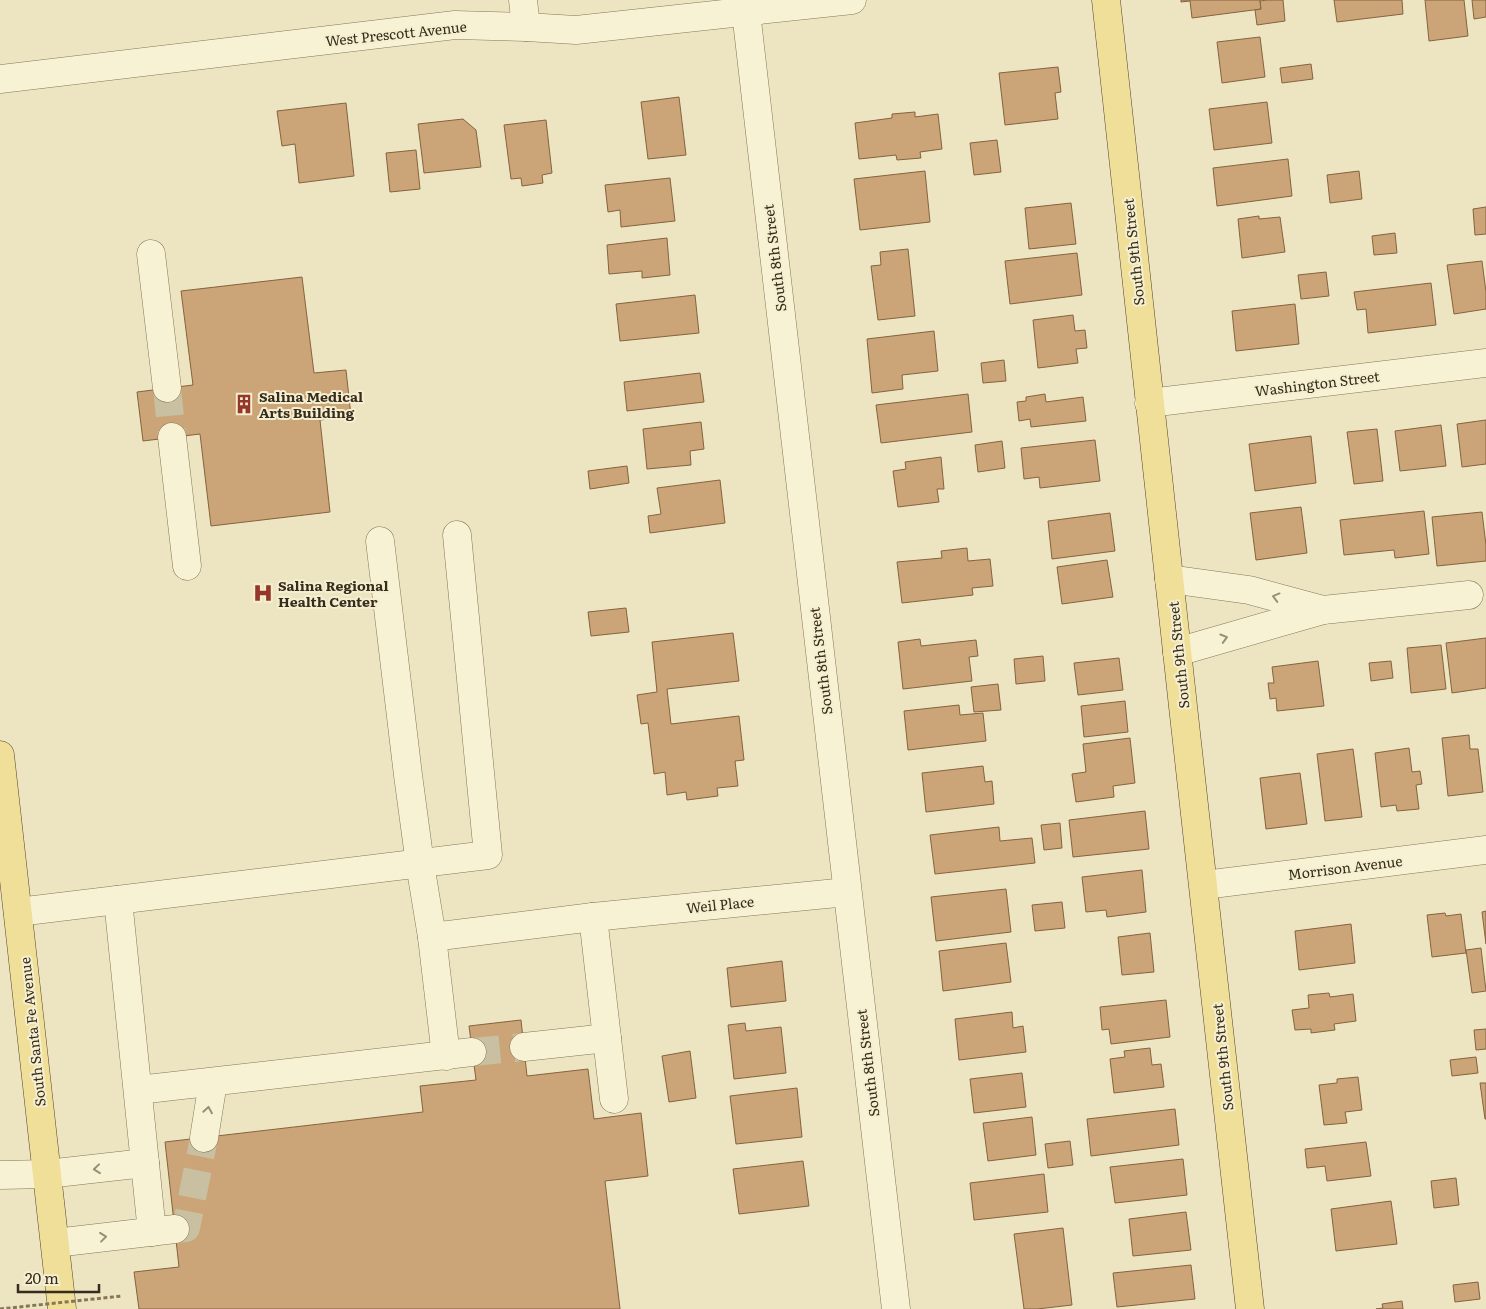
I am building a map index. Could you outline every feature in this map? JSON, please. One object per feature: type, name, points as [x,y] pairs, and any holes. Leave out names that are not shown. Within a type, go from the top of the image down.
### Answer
[{"type":"main road","name":"South 9th Street","points":[[1106,0],[1250,1309]]},
{"type":"main road","name":"South Santa Fe Avenue","points":[[0,755],[62,1309]]},
{"type":"street","points":[[522,0],[526,26]]},
{"type":"street","name":"West Prescott Avenue","points":[[0,78],[455,25],[526,26],[576,30],[852,0]]},
{"type":"street","name":"South 8th Street","points":[[746,12],[896,1309]]},
{"type":"street","points":[[151,254],[167,388]]},
{"type":"street","name":"Washington Street","points":[[1149,403],[1486,363]]},
{"type":"street","points":[[172,437],[187,566]]},
{"type":"street","points":[[18,912],[488,855],[457,535]]},
{"type":"street","points":[[138,1090],[459,1054],[432,937],[420,864],[380,541]]},
{"type":"street","points":[[1169,580],[1249,590],[1323,610]]},
{"type":"street","points":[[1177,652],[1323,610],[1469,595]]},
{"type":"street","name":"Morrison Avenue","points":[[1204,885],[1486,850]]},
{"type":"street","name":"Weil Place","points":[[432,937],[593,917],[847,892]]},
{"type":"street","points":[[55,1243],[164,1231],[145,1163],[118,900]]},
{"type":"street","points":[[593,917],[614,1099]]},
{"type":"street","points":[[524,1047],[607,1038]]},
{"type":"street","points":[[204,1138],[212,1082]]},
{"type":"street","points":[[0,1175],[47,1174],[145,1163]]},
{"type":"path","points":[[0,1309],[122,1296]]},
{"type":"building","points":[[1181,0],[1260,0],[1261,9],[1192,18],[1190,1],[1181,2]]},
{"type":"building","points":[[1283,0],[1285,21],[1257,25],[1255,10],[1261,9],[1260,1]]},
{"type":"building","points":[[1334,0],[1402,0],[1403,14],[1337,22]]},
{"type":"building","points":[[1425,0],[1464,0],[1468,36],[1429,41]]},
{"type":"building","points":[[1472,0],[1486,0],[1486,17],[1474,19]]},
{"type":"building","points":[[1260,37],[1265,77],[1222,83],[1217,42]]},
{"type":"building","points":[[1311,64],[1313,79],[1282,83],[1280,68]]},
{"type":"building","points":[[1058,67],[1061,92],[1055,93],[1058,119],[1005,125],[999,73]]},
{"type":"building","points":[[679,97],[686,155],[648,159],[641,102]]},
{"type":"building","points":[[1267,102],[1272,143],[1214,150],[1209,109]]},
{"type":"building","points":[[346,103],[354,176],[299,183],[295,144],[282,146],[277,111]]},
{"type":"building","points":[[915,112],[915,117],[938,114],[942,149],[920,152],[921,158],[897,160],[896,155],[859,159],[855,123],[892,118],[892,114]]},
{"type":"building","points":[[463,119],[476,130],[481,167],[424,173],[418,124]]},
{"type":"building","points":[[546,120],[552,173],[542,175],[543,183],[522,186],[521,178],[511,179],[504,125]]},
{"type":"building","points":[[997,140],[1001,172],[974,175],[970,143]]},
{"type":"building","points":[[416,150],[420,189],[390,192],[386,153]]},
{"type":"building","points":[[1288,159],[1292,196],[1217,206],[1213,168]]},
{"type":"building","points":[[925,171],[930,222],[860,230],[854,179]]},
{"type":"building","points":[[1359,171],[1362,199],[1330,203],[1327,175]]},
{"type":"building","points":[[670,178],[675,221],[621,227],[620,210],[608,212],[605,185]]},
{"type":"building","points":[[1071,203],[1076,244],[1029,249],[1025,208]]},
{"type":"building","points":[[1486,207],[1486,234],[1475,235],[1473,209]]},
{"type":"building","points":[[1259,216],[1259,219],[1280,217],[1285,252],[1242,258],[1238,219]]},
{"type":"building","points":[[1395,233],[1397,253],[1374,255],[1372,236]]},
{"type":"building","points":[[667,238],[670,275],[642,278],[642,271],[609,274],[607,245]]},
{"type":"building","points":[[908,249],[915,316],[878,320],[871,266],[881,265],[880,252]]},
{"type":"building","points":[[1077,253],[1082,295],[1010,304],[1005,261]]},
{"type":"building","points":[[1482,261],[1486,309],[1454,314],[1447,265]]},
{"type":"building","points":[[1326,272],[1329,296],[1301,299],[1298,275]]},
{"type":"building","name":"Salina Medical Arts Building","points":[[302,277],[314,373],[346,370],[351,416],[320,420],[330,512],[211,526],[200,434],[143,441],[137,392],[193,385],[181,291]]},
{"type":"building","points":[[1431,283],[1436,325],[1368,333],[1366,309],[1357,310],[1354,292]]},
{"type":"building","points":[[695,295],[699,333],[620,341],[616,304]]},
{"type":"building","points":[[1295,304],[1299,344],[1236,351],[1232,311]]},
{"type":"building","points":[[1073,315],[1075,331],[1085,330],[1087,348],[1076,349],[1078,363],[1038,368],[1033,320]]},
{"type":"building","points":[[934,331],[938,371],[902,375],[903,389],[872,393],[867,339]]},
{"type":"building","points":[[1004,360],[1006,381],[983,383],[981,363]]},
{"type":"building","points":[[700,373],[704,402],[627,411],[624,382]]},
{"type":"building","points":[[968,394],[972,432],[881,443],[876,405]]},
{"type":"building","points":[[1045,394],[1046,402],[1083,397],[1086,421],[1031,427],[1030,419],[1019,421],[1017,402],[1026,401],[1026,397]]},
{"type":"building","points":[[1486,420],[1486,464],[1462,467],[1457,424]]},
{"type":"building","points":[[701,422],[704,449],[690,451],[691,465],[647,469],[643,429]]},
{"type":"building","points":[[1441,425],[1446,466],[1400,471],[1395,431]]},
{"type":"building","points":[[1377,429],[1383,481],[1354,484],[1347,432]]},
{"type":"building","points":[[1311,436],[1316,483],[1255,491],[1249,444]]},
{"type":"building","points":[[1095,440],[1100,481],[1040,488],[1039,477],[1024,479],[1021,448]]},
{"type":"building","points":[[1002,441],[1005,468],[978,472],[975,445]]},
{"type":"building","points":[[941,457],[944,489],[937,489],[939,502],[898,507],[893,471],[906,469],[905,462]]},
{"type":"building","points":[[627,466],[629,483],[590,489],[588,471]]},
{"type":"building","points":[[720,480],[725,523],[650,533],[648,516],[661,514],[657,488]]},
{"type":"building","points":[[1301,507],[1307,553],[1256,560],[1250,513]]},
{"type":"building","points":[[1424,511],[1429,554],[1395,558],[1394,550],[1344,555],[1340,520]]},
{"type":"building","points":[[1482,512],[1486,561],[1437,566],[1432,517]]},
{"type":"building","points":[[1110,513],[1115,551],[1052,559],[1048,521]]},
{"type":"building","points":[[967,548],[968,561],[990,559],[993,586],[972,588],[973,595],[902,603],[897,562],[942,558],[941,551]]},
{"type":"building","points":[[1107,560],[1113,597],[1062,604],[1057,567]]},
{"type":"building","points":[[626,608],[629,632],[591,636],[588,612]]},
{"type":"building","points":[[733,633],[739,681],[667,689],[671,724],[739,716],[744,760],[735,761],[738,786],[717,788],[718,796],[687,800],[686,792],[667,795],[665,772],[654,774],[648,723],[641,724],[637,695],[657,692],[652,642]]},
{"type":"building","points":[[1486,638],[1486,688],[1452,693],[1446,643]]},
{"type":"building","points":[[920,639],[921,646],[976,640],[978,656],[969,657],[972,681],[903,689],[898,642]]},
{"type":"building","points":[[1441,645],[1446,689],[1411,693],[1407,648]]},
{"type":"building","points":[[1043,656],[1045,681],[1016,684],[1014,659]]},
{"type":"building","points":[[1119,658],[1123,690],[1078,695],[1074,663]]},
{"type":"building","points":[[1318,661],[1324,706],[1277,711],[1276,698],[1270,699],[1268,683],[1274,683],[1272,667]]},
{"type":"building","points":[[1391,661],[1393,678],[1371,681],[1369,663]]},
{"type":"building","points":[[998,684],[1001,710],[974,712],[971,687]]},
{"type":"building","points":[[1125,701],[1128,732],[1084,737],[1081,706]]},
{"type":"building","points":[[959,705],[960,715],[983,713],[986,741],[908,750],[904,711]]},
{"type":"building","points":[[1469,735],[1470,749],[1478,749],[1483,792],[1448,796],[1442,738]]},
{"type":"building","points":[[1130,738],[1135,783],[1113,786],[1114,797],[1076,802],[1072,774],[1086,772],[1083,744]]},
{"type":"building","points":[[1409,748],[1412,772],[1420,771],[1422,784],[1416,785],[1419,809],[1397,811],[1396,805],[1381,807],[1375,753]]},
{"type":"building","points":[[1353,749],[1362,817],[1325,821],[1317,754]]},
{"type":"building","points":[[983,766],[985,782],[992,781],[994,804],[926,812],[922,773]]},
{"type":"building","points":[[1300,773],[1307,824],[1266,829],[1260,778]]},
{"type":"building","points":[[1145,811],[1149,849],[1073,857],[1069,820]]},
{"type":"building","points":[[1060,823],[1062,848],[1044,850],[1041,825]]},
{"type":"building","points":[[999,827],[1000,841],[1032,838],[1035,863],[935,874],[930,835]]},
{"type":"building","points":[[1142,870],[1146,912],[1107,917],[1106,910],[1086,912],[1082,877]]},
{"type":"building","points":[[1006,889],[1011,932],[936,941],[931,897]]},
{"type":"building","points":[[1062,902],[1065,928],[1035,931],[1032,905]]},
{"type":"building","points":[[1486,911],[1486,944],[1482,912]]},
{"type":"building","points":[[1445,913],[1446,916],[1461,914],[1466,953],[1432,957],[1427,915]]},
{"type":"building","points":[[1351,924],[1355,963],[1299,970],[1295,931]]},
{"type":"building","points":[[1150,933],[1154,972],[1122,975],[1118,937]]},
{"type":"building","points":[[1006,943],[1011,982],[943,991],[939,951]]},
{"type":"building","points":[[1481,948],[1486,991],[1472,993],[1466,950]]},
{"type":"building","points":[[782,961],[786,1001],[731,1007],[727,968]]},
{"type":"building","points":[[1329,993],[1330,997],[1353,994],[1356,1021],[1334,1024],[1335,1030],[1311,1033],[1311,1029],[1295,1030],[1292,1010],[1309,1008],[1308,995]]},
{"type":"building","points":[[1166,1000],[1170,1037],[1111,1044],[1109,1029],[1102,1030],[1100,1007]]},
{"type":"building","points":[[1012,1012],[1013,1028],[1023,1026],[1026,1052],[959,1060],[955,1019]]},
{"type":"building","points":[[521,1020],[527,1076],[588,1069],[594,1119],[641,1113],[648,1176],[605,1181],[620,1309],[139,1309],[134,1272],[179,1267],[165,1142],[423,1112],[420,1086],[476,1080],[469,1026]]},
{"type":"building","points":[[745,1023],[746,1031],[781,1027],[786,1073],[734,1079],[728,1025]]},
{"type":"building","points":[[1486,1029],[1486,1049],[1476,1050],[1474,1030]]},
{"type":"building","points":[[1150,1048],[1152,1065],[1161,1064],[1164,1087],[1114,1093],[1110,1059],[1125,1057],[1124,1051]]},
{"type":"building","points":[[690,1051],[696,1098],[669,1102],[662,1056]]},
{"type":"building","points":[[1476,1057],[1478,1073],[1452,1076],[1450,1060]]},
{"type":"building","points":[[1022,1073],[1026,1107],[974,1113],[970,1079]]},
{"type":"building","points":[[1358,1077],[1362,1110],[1345,1112],[1347,1123],[1324,1125],[1319,1085],[1337,1083],[1337,1079]]},
{"type":"building","points":[[1480,1083],[1486,1083],[1486,1119],[1485,1119]]},
{"type":"building","points":[[797,1088],[802,1137],[736,1144],[730,1096]]},
{"type":"building","points":[[1175,1109],[1179,1145],[1091,1156],[1087,1119]]},
{"type":"building","points":[[1032,1117],[1036,1155],[988,1161],[983,1123]]},
{"type":"building","points":[[1070,1141],[1073,1165],[1048,1168],[1045,1144]]},
{"type":"building","points":[[1366,1142],[1371,1176],[1327,1181],[1325,1166],[1307,1168],[1305,1149]]},
{"type":"building","points":[[1183,1159],[1187,1195],[1115,1203],[1110,1167]]},
{"type":"building","points":[[803,1161],[809,1206],[739,1214],[733,1169]]},
{"type":"building","points":[[1044,1174],[1048,1212],[974,1220],[970,1183]]},
{"type":"building","points":[[1456,1178],[1459,1205],[1434,1208],[1431,1181]]},
{"type":"building","points":[[1391,1201],[1397,1244],[1336,1251],[1331,1209]]},
{"type":"building","points":[[1186,1212],[1191,1250],[1133,1256],[1129,1219]]},
{"type":"building","points":[[1063,1228],[1072,1305],[1024,1309],[1014,1234]]},
{"type":"building","points":[[1191,1265],[1195,1299],[1117,1307],[1113,1273]]},
{"type":"building","points":[[1478,1282],[1480,1299],[1455,1302],[1453,1285]]},
{"type":"building","points":[[1402,1301],[1403,1309],[1376,1309],[1383,1308],[1382,1304]]},
{"type":"tunnel","points":[[167,388],[172,437]]},
{"type":"tunnel","points":[[472,1052],[524,1047]]},
{"type":"tunnel","points":[[175,1229],[186,1228],[204,1138]]},
{"type":"place","name":"Salina Medical Arts Building","points":[[244,404]]},
{"type":"place","name":"Salina Regional Health Center","points":[[263,593]]}]
